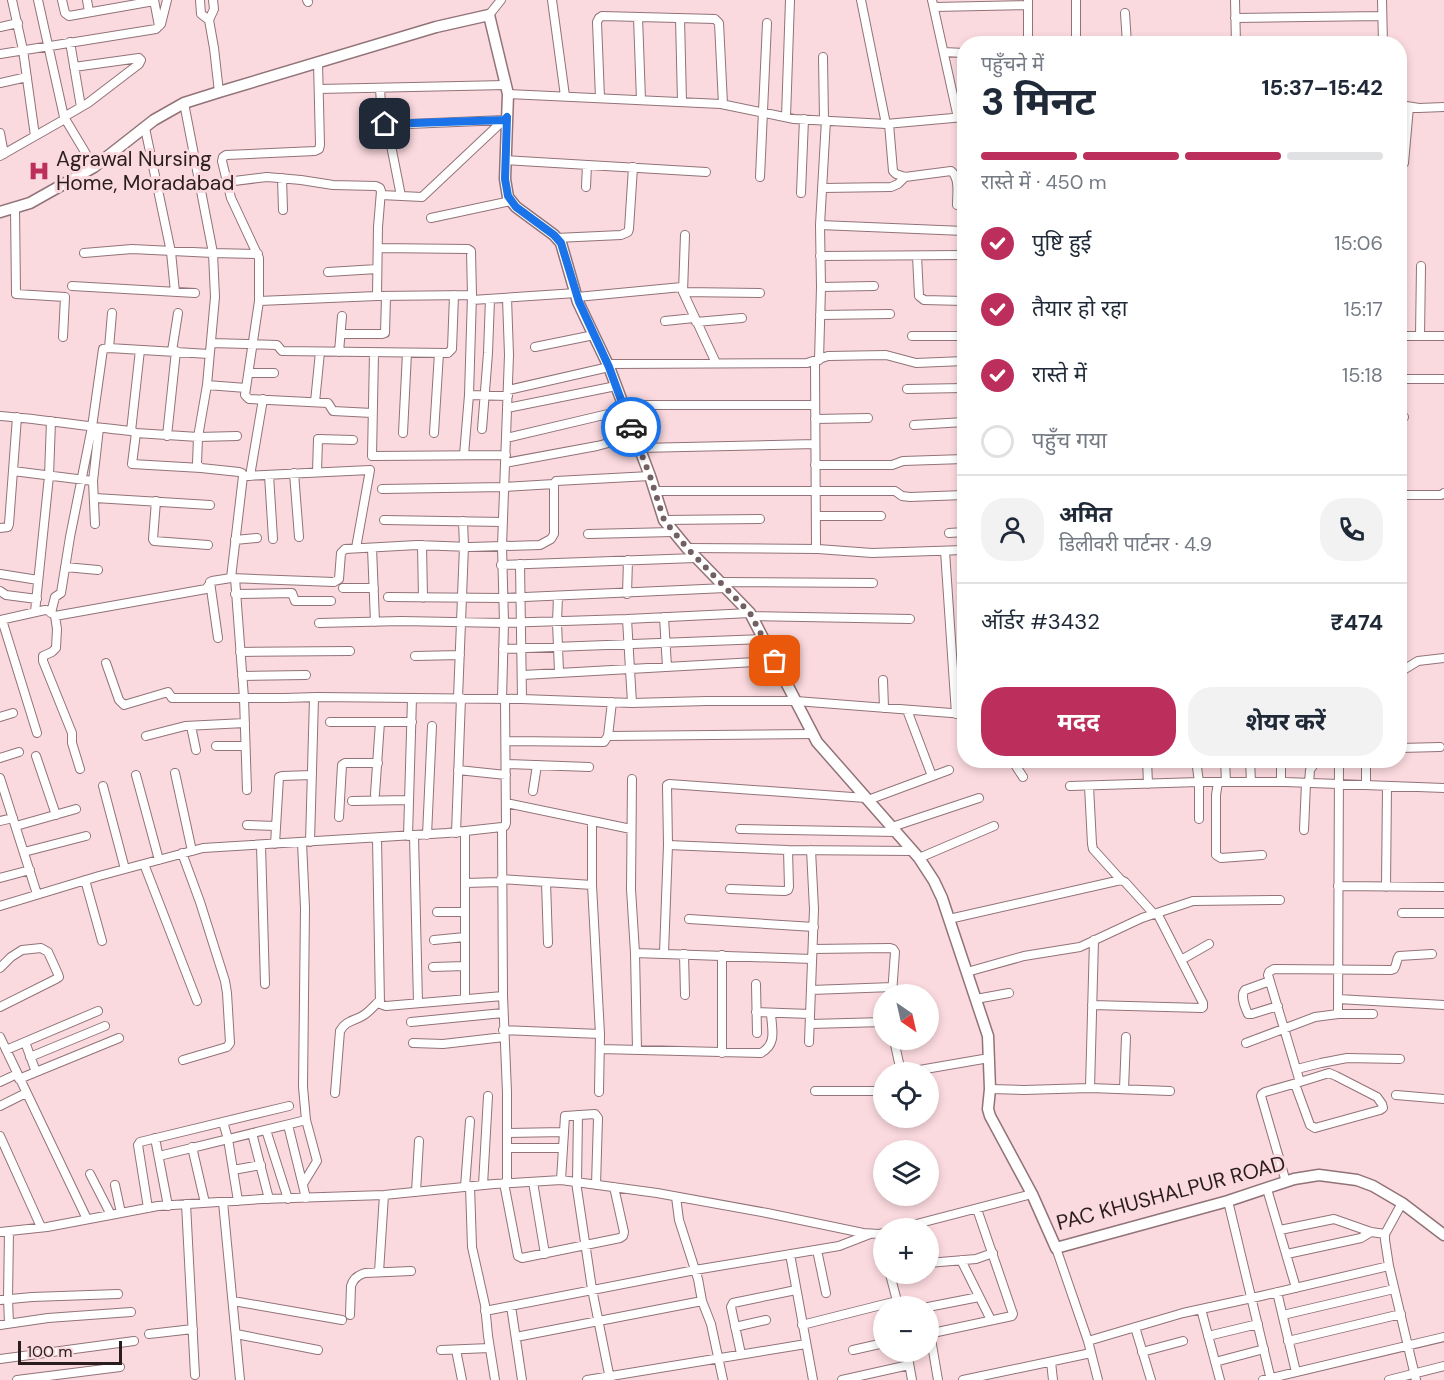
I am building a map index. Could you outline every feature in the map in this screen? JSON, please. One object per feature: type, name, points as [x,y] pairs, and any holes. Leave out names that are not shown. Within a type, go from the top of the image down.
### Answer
[{"type":"main road","points":[[0,212],[30,203],[94,167],[154,120],[183,103],[436,27],[489,15],[507,90],[505,179],[508,196],[512,201]]},
{"type":"main road","name":"PAC KHUSHALPUR ROAD","points":[[512,201],[516,207],[561,243],[576,295],[616,386],[664,520],[696,558],[751,615],[817,742],[916,855],[934,881],[942,897],[988,1036],[990,1089],[988,1109],[990,1116],[1032,1194],[1056,1248],[1228,1201],[1286,1182],[1319,1175],[1357,1180],[1372,1186],[1402,1203],[1444,1235]]},
{"type":"street","points":[[12,0],[18,23],[35,136]]},
{"type":"street","points":[[38,0],[64,118],[94,167]]},
{"type":"street","points":[[62,0],[66,16],[134,2],[154,1],[159,27]]},
{"type":"street","points":[[87,0],[89,12]]},
{"type":"street","points":[[159,27],[167,0]]},
{"type":"street","points":[[200,0],[201,14],[209,20]]},
{"type":"street","points":[[213,0],[214,9],[209,20],[219,92]]},
{"type":"street","points":[[489,15],[501,0]]},
{"type":"street","points":[[552,0],[565,96]]},
{"type":"street","points":[[786,117],[790,0]]},
{"type":"street","points":[[861,0],[888,124],[893,171],[905,177],[953,172],[956,178],[957,205]]},
{"type":"street","points":[[1076,0],[1076,36]]},
{"type":"street","points":[[1234,0],[1236,36]]},
{"type":"street","points":[[1382,0],[1383,36]]},
{"type":"street","points":[[957,102],[933,4],[1028,3],[1028,36]]},
{"type":"street","points":[[1125,13],[1126,36]]},
{"type":"street","points":[[600,98],[597,22],[599,18],[602,16],[638,16],[715,19],[719,23],[723,104]]},
{"type":"street","points":[[638,16],[641,100]]},
{"type":"street","points":[[1235,18],[1382,16]]},
{"type":"street","points":[[680,18],[682,102]]},
{"type":"street","points":[[0,27],[18,23]]},
{"type":"street","points":[[760,177],[767,24]]},
{"type":"street","points":[[0,54],[159,27]]},
{"type":"street","points":[[70,42],[81,107]]},
{"type":"street","points":[[944,52],[957,53]]},
{"type":"street","points":[[816,549],[815,405],[821,287],[820,225],[825,120],[823,57]]},
{"type":"street","points":[[0,133],[2,155],[81,107],[139,64],[141,60],[139,58],[74,67]]},
{"type":"street","points":[[318,62],[320,145],[318,149],[315,151],[226,155],[222,161],[231,198],[258,254],[259,301],[245,394],[249,399],[330,404],[333,411],[372,412]]},
{"type":"street","points":[[0,82],[27,77]]},
{"type":"street","points":[[380,88],[382,122],[387,125],[505,119]]},
{"type":"street","points":[[319,89],[507,90],[565,96],[723,104],[786,117],[888,124],[957,118]]},
{"type":"street","points":[[183,103],[213,253],[215,297],[207,385],[198,437],[197,464],[201,468]]},
{"type":"street","points":[[1407,129],[1409,107],[1444,106]]},
{"type":"street","points":[[381,195],[418,198],[425,195],[505,119]]},
{"type":"street","points":[[801,193],[804,119]]},
{"type":"street","points":[[387,125],[401,196]]},
{"type":"street","points":[[145,128],[171,252],[175,292]]},
{"type":"street","points":[[505,160],[706,171]]},
{"type":"street","points":[[586,187],[587,165]]},
{"type":"street","points":[[556,238],[621,235],[628,232],[633,167]]},
{"type":"street","points":[[226,182],[267,177],[380,188],[377,269],[385,333],[341,334]]},
{"type":"street","points":[[823,188],[891,188],[905,177]]},
{"type":"street","points":[[282,178],[283,210]]},
{"type":"street","points":[[431,218],[512,201]]},
{"type":"street","points":[[15,207],[16,292],[18,295],[65,297],[63,337]]},
{"type":"street","points":[[820,225],[957,231]]},
{"type":"street","points":[[685,235],[682,290],[716,363]]},
{"type":"street","points":[[378,248],[468,249],[471,251],[470,395],[464,454]]},
{"type":"street","points":[[84,252],[132,249],[258,254]]},
{"type":"street","points":[[820,256],[957,255]]},
{"type":"street","points":[[917,256],[921,298],[957,301]]},
{"type":"street","points":[[1420,336],[1421,266]]},
{"type":"street","points":[[328,272],[377,269]]},
{"type":"street","points":[[72,286],[195,293]]},
{"type":"street","points":[[821,287],[874,286]]},
{"type":"street","points":[[259,301],[454,295],[490,299],[682,290],[760,293]]},
{"type":"street","points":[[211,343],[278,345],[282,351],[448,353],[452,349],[454,295]]},
{"type":"street","points":[[0,906],[203,848],[428,835],[505,826],[506,741],[503,699],[504,623],[501,565],[509,355],[507,298]]},
{"type":"street","points":[[482,429],[490,299]]},
{"type":"street","points":[[109,348],[112,313]]},
{"type":"street","points":[[167,436],[178,313]]},
{"type":"street","points":[[820,315],[890,314]]},
{"type":"street","points":[[339,352],[342,316]]},
{"type":"street","points":[[665,321],[742,318]]},
{"type":"street","points":[[535,347],[594,335]]},
{"type":"street","points":[[912,336],[957,336]]},
{"type":"street","points":[[1407,336],[1444,336]]},
{"type":"street","points":[[95,524],[93,481],[95,428],[102,351],[109,348],[209,354]]},
{"type":"street","points":[[140,350],[132,464],[201,468],[239,472],[246,476],[370,470]]},
{"type":"street","points":[[315,402],[320,352]]},
{"type":"street","points":[[356,548],[372,456],[374,352]]},
{"type":"street","points":[[404,433],[408,352]]},
{"type":"street","points":[[434,433],[439,353]]},
{"type":"street","points":[[470,395],[508,393],[608,366],[807,363],[828,356],[885,356],[915,363],[957,361]]},
{"type":"street","points":[[249,373],[274,373]]},
{"type":"street","points":[[1407,380],[1444,380]]},
{"type":"street","points":[[207,385],[246,388]]},
{"type":"street","points":[[507,408],[616,386]]},
{"type":"street","points":[[907,389],[957,388]]},
{"type":"street","points":[[247,790],[244,698],[233,578],[235,540],[263,399]]},
{"type":"street","points":[[506,438],[624,408],[815,405]]},
{"type":"street","points":[[0,416],[167,436],[237,436]]},
{"type":"street","points":[[0,528],[5,528],[9,524],[17,417]]},
{"type":"street","points":[[815,419],[868,418]]},
{"type":"street","points":[[35,612],[49,476],[51,421]]},
{"type":"street","points":[[914,425],[957,422]]},
{"type":"street","points":[[80,768],[72,743],[72,733],[43,656],[56,648],[57,629],[53,614],[55,597],[61,593],[81,480],[95,428]]},
{"type":"street","points":[[372,456],[464,454],[506,459],[597,446],[635,436]]},
{"type":"street","points":[[317,472],[318,439],[353,440]]},
{"type":"street","points":[[639,448],[815,444]]},
{"type":"street","points":[[815,465],[892,465],[903,461],[957,459]]},
{"type":"street","points":[[13,471],[93,481]]},
{"type":"street","points":[[294,474],[299,537]]},
{"type":"street","points":[[269,475],[273,539]]},
{"type":"street","points":[[382,489],[505,487],[554,484],[559,480],[650,476]]},
{"type":"street","points":[[210,582],[233,578],[334,582],[339,579],[342,550],[356,548],[422,545],[540,545],[551,539],[554,534],[554,484]]},
{"type":"street","points":[[655,491],[895,491],[902,496],[910,497],[957,495]]},
{"type":"street","points":[[1407,495],[1441,495],[1444,493]]},
{"type":"street","points":[[95,498],[210,505]]},
{"type":"street","points":[[156,501],[154,541],[208,545]]},
{"type":"street","points":[[816,516],[881,516]]},
{"type":"street","points":[[664,520],[760,519]]},
{"type":"street","points":[[384,520],[503,522]]},
{"type":"street","points":[[463,521],[458,770],[460,832],[465,883],[465,999]]},
{"type":"street","points":[[588,534],[673,532]]},
{"type":"street","points":[[949,533],[957,532]]},
{"type":"street","points":[[235,540],[257,538]]},
{"type":"street","points":[[422,545],[423,598]]},
{"type":"street","points":[[372,548],[375,622]]},
{"type":"street","points":[[687,548],[816,549],[872,553],[957,550]]},
{"type":"street","points":[[945,551],[957,681]]},
{"type":"street","points":[[501,565],[696,558]]},
{"type":"street","points":[[627,594],[628,560]]},
{"type":"street","points":[[520,564],[522,699]]},
{"type":"street","points":[[64,567],[98,570]]},
{"type":"street","points":[[0,574],[38,580]]},
{"type":"street","points":[[37,734],[1,620],[45,610],[53,614],[206,589],[210,582]]},
{"type":"street","points":[[210,582],[218,638]]},
{"type":"street","points":[[388,597],[558,597],[627,594],[723,585],[873,583]]},
{"type":"street","points":[[343,588],[374,588]]},
{"type":"street","points":[[0,591],[6,595],[37,599]]},
{"type":"street","points":[[236,594],[292,593],[295,601],[331,601]]},
{"type":"street","points":[[558,597],[559,672]]},
{"type":"street","points":[[319,623],[522,623],[751,615],[910,619]]},
{"type":"street","points":[[664,617],[667,667]]},
{"type":"street","points":[[627,619],[632,703]]},
{"type":"street","points":[[503,649],[764,639]]},
{"type":"street","points":[[240,652],[351,651]]},
{"type":"street","points":[[415,656],[460,655]]},
{"type":"street","points":[[1407,668],[1418,661],[1444,658]]},
{"type":"street","points":[[523,675],[775,661]]},
{"type":"street","points":[[106,663],[119,700],[124,705],[168,692],[172,698],[314,698],[317,696],[632,703],[706,700],[796,701],[957,714]]},
{"type":"street","points":[[242,676],[306,675]]},
{"type":"street","points":[[883,680],[884,708]]},
{"type":"street","points":[[303,1184],[317,1161],[306,1120],[302,1083],[306,842],[312,775],[314,698]]},
{"type":"street","points":[[412,698],[410,800],[418,1003]]},
{"type":"street","points":[[506,741],[600,742],[607,740],[612,702]]},
{"type":"street","points":[[907,710],[932,776]]},
{"type":"street","points":[[0,717],[13,713]]},
{"type":"street","points":[[330,722],[412,722]]},
{"type":"street","points":[[375,794],[380,722]]},
{"type":"street","points":[[146,736],[191,726],[244,723]]},
{"type":"street","points":[[191,726],[196,750]]},
{"type":"street","points":[[428,835],[432,726]]},
{"type":"street","points":[[608,736],[813,734]]},
{"type":"street","points":[[216,746],[246,746]]},
{"type":"street","points":[[1407,748],[1440,747]]},
{"type":"street","points":[[0,758],[19,752]]},
{"type":"street","points":[[36,756],[56,815]]},
{"type":"street","points":[[339,817],[342,765],[378,763]]},
{"type":"street","points":[[506,764],[589,767]]},
{"type":"street","points":[[533,791],[537,765]]},
{"type":"street","points":[[1017,768],[1023,777]]},
{"type":"street","points":[[1147,768],[1148,784]]},
{"type":"street","points":[[1197,768],[1199,819]]},
{"type":"street","points":[[1224,768],[1222,782],[1216,795],[1216,855],[1221,858],[1262,855]]},
{"type":"street","points":[[1250,768],[1251,782]]},
{"type":"street","points":[[1281,768],[1281,782]]},
{"type":"street","points":[[1304,830],[1307,783],[1311,768]]},
{"type":"street","points":[[1338,1014],[1339,768]]},
{"type":"street","points":[[1366,768],[1366,784]]},
{"type":"street","points":[[458,770],[506,775]]},
{"type":"street","points":[[664,953],[668,845],[666,788],[669,784],[867,799],[949,770]]},
{"type":"street","points":[[175,773],[192,850]]},
{"type":"street","points":[[136,775],[159,860]]},
{"type":"street","points":[[275,844],[279,777],[312,775]]},
{"type":"street","points":[[0,778],[37,894]]},
{"type":"street","points":[[632,779],[631,889],[637,1050]]},
{"type":"street","points":[[1070,786],[1281,782],[1444,788]]},
{"type":"street","points":[[103,786],[125,869]]},
{"type":"street","points":[[1089,786],[1094,849],[1120,880],[1125,882],[1155,914],[1204,1005],[1202,1008],[1092,1005]]},
{"type":"street","points":[[1386,887],[1387,786]]},
{"type":"street","points":[[740,829],[894,830],[979,798]]},
{"type":"street","points":[[352,801],[410,800]]},
{"type":"street","points":[[506,803],[631,829]]},
{"type":"street","points":[[0,821],[14,822],[76,809]]},
{"type":"street","points":[[591,822],[600,1034],[599,1092]]},
{"type":"street","points":[[247,825],[276,826]]},
{"type":"street","points":[[668,845],[916,855],[994,826]]},
{"type":"street","points":[[502,827],[503,1012],[507,1092],[506,1183],[518,1256],[522,1258],[545,1254],[623,1236],[614,1187]]},
{"type":"street","points":[[24,852],[86,836]]},
{"type":"street","points":[[377,838],[380,1004],[386,1006],[503,996]]},
{"type":"street","points":[[261,845],[264,984]]},
{"type":"street","points":[[730,889],[788,890],[788,850]]},
{"type":"street","points":[[810,1042],[814,927],[811,850]]},
{"type":"street","points":[[182,853],[225,981],[230,1043],[227,1047],[183,1060]]},
{"type":"street","points":[[144,864],[197,1001]]},
{"type":"street","points":[[0,878],[30,870]]},
{"type":"street","points":[[85,880],[102,941]]},
{"type":"street","points":[[949,919],[1120,880]]},
{"type":"street","points":[[465,883],[501,881],[592,885]]},
{"type":"street","points":[[546,882],[548,943]]},
{"type":"street","points":[[1338,886],[1444,887]]},
{"type":"street","points":[[967,972],[1024,956],[1073,949],[1155,914],[1193,902],[1280,900]]},
{"type":"street","points":[[437,912],[465,912]]},
{"type":"street","points":[[1402,913],[1444,913]]},
{"type":"street","points":[[689,920],[814,927]]},
{"type":"street","points":[[434,940],[465,937]]},
{"type":"street","points":[[1090,1088],[1094,940]]},
{"type":"street","points":[[1181,960],[1209,944]]},
{"type":"street","points":[[0,968],[22,950],[41,948],[48,952],[59,977],[0,1007]]},
{"type":"street","points":[[634,952],[722,955],[812,954],[890,948],[895,952],[893,984]]},
{"type":"street","points":[[684,954],[685,995]]},
{"type":"street","points":[[1286,1182],[1262,1094],[1265,1092],[1298,1083],[1329,1073],[1377,1097],[1383,1108],[1312,1128],[1298,1083],[1297,1069],[1269,972],[1274,969],[1391,970],[1396,966],[1399,956],[1432,954]]},
{"type":"street","points":[[722,955],[722,1053]]},
{"type":"street","points":[[433,967],[465,966]]},
{"type":"street","points":[[1270,981],[1243,992],[1248,1014],[1278,1006]]},
{"type":"street","points":[[756,984],[757,1033]]},
{"type":"street","points":[[811,990],[873,991]]},
{"type":"street","points":[[976,999],[1009,993]]},
{"type":"street","points":[[1338,999],[1444,1005]]},
{"type":"street","points":[[335,1092],[340,1031],[350,1021],[363,1016],[379,1001]]},
{"type":"street","points":[[6,1050],[98,1011]]},
{"type":"street","points":[[411,1022],[503,1012]]},
{"type":"street","points":[[756,1012],[810,1014]]},
{"type":"street","points":[[600,1049],[757,1054],[765,1051],[771,1044],[771,1014]]},
{"type":"street","points":[[1246,1043],[1315,1017],[1338,1014],[1373,1014]]},
{"type":"street","points":[[810,1024],[873,1022]]},
{"type":"street","points":[[30,1057],[105,1026]]},
{"type":"street","points":[[413,1043],[443,1044],[504,1038],[600,1034]]},
{"type":"street","points":[[0,1037],[87,1219]]},
{"type":"street","points":[[1124,1089],[1126,1037]]},
{"type":"street","points":[[0,1082],[36,1072],[119,1038]]},
{"type":"street","points":[[25,1042],[36,1072]]},
{"type":"street","points":[[939,1067],[989,1058]]},
{"type":"street","points":[[1297,1069],[1347,1058],[1400,1059]]},
{"type":"street","points":[[990,1089],[1090,1088],[1170,1091]]},
{"type":"street","points":[[815,1091],[873,1091]]},
{"type":"street","points":[[0,1106],[26,1093]]},
{"type":"street","points":[[1396,1095],[1444,1099]]},
{"type":"street","points":[[483,1185],[488,1096]]},
{"type":"street","points":[[148,1208],[138,1145],[140,1142],[290,1106]]},
{"type":"street","points":[[578,1114],[577,1182],[592,1289],[610,1378]]},
{"type":"street","points":[[561,1180],[565,1116],[594,1114],[598,1118],[596,1185]]},
{"type":"street","points":[[159,1155],[306,1120]]},
{"type":"street","points":[[471,1121],[468,1186],[472,1247],[485,1311],[495,1380]]},
{"type":"street","points":[[224,1122],[238,1201]]},
{"type":"street","points":[[288,1125],[306,1198]]},
{"type":"street","points":[[266,1130],[288,1199]]},
{"type":"street","points":[[507,1132],[564,1132]]},
{"type":"street","points":[[252,1133],[269,1199]]},
{"type":"street","points":[[0,1136],[41,1227]]},
{"type":"street","points":[[155,1138],[168,1206]]},
{"type":"street","points":[[416,1192],[419,1141]]},
{"type":"street","points":[[192,1147],[205,1203]]},
{"type":"street","points":[[507,1148],[563,1148]]},
{"type":"street","points":[[233,1170],[261,1165]]},
{"type":"street","points":[[90,1174],[111,1215]]},
{"type":"street","points":[[131,1312],[48,1318],[4,1324],[5,1231],[186,1204],[384,1195],[468,1186],[561,1180],[676,1197],[873,1232]]},
{"type":"street","points":[[533,1182],[545,1254]]},
{"type":"street","points":[[115,1185],[121,1213]]},
{"type":"street","points":[[1267,1189],[1296,1288]]},
{"type":"street","points":[[939,1218],[1032,1194]]},
{"type":"street","points":[[379,1272],[384,1195]]},
{"type":"street","points":[[676,1197],[679,1220],[702,1301],[711,1324],[723,1380]]},
{"type":"street","points":[[1228,1201],[1264,1349],[1268,1379],[1444,1337]]},
{"type":"street","points":[[223,1202],[240,1380]]},
{"type":"street","points":[[1402,1203],[1385,1234],[1385,1240],[1415,1377]]},
{"type":"street","points":[[186,1204],[195,1375]]},
{"type":"street","points":[[939,1332],[1013,1314],[977,1209]]},
{"type":"street","points":[[1280,1230],[1334,1220],[1385,1234]]},
{"type":"street","points":[[1287,1254],[1361,1238],[1371,1232]]},
{"type":"street","points":[[485,1311],[695,1270],[839,1246],[873,1235]]},
{"type":"street","points":[[1056,1248],[1088,1341],[1098,1380]]},
{"type":"street","points":[[817,1250],[826,1293]]},
{"type":"street","points":[[939,1262],[976,1258],[993,1253]]},
{"type":"street","points":[[790,1254],[813,1380]]},
{"type":"street","points":[[961,1260],[991,1320]]},
{"type":"street","points":[[1088,1341],[1184,1313],[1389,1266]]},
{"type":"street","points":[[350,1315],[352,1282],[361,1274],[411,1271]]},
{"type":"street","points":[[1282,1315],[1394,1289]]},
{"type":"street","points":[[741,1354],[730,1307],[732,1303],[796,1290]]},
{"type":"street","points":[[1277,1292],[1296,1372]]},
{"type":"street","points":[[4,1299],[118,1294]]},
{"type":"street","points":[[939,1305],[979,1297]]},
{"type":"street","points":[[233,1301],[342,1320]]},
{"type":"street","points":[[516,1337],[702,1301]]},
{"type":"street","points":[[511,1306],[522,1380]]},
{"type":"street","points":[[802,1325],[873,1309]]},
{"type":"street","points":[[1201,1309],[1220,1380]]},
{"type":"street","points":[[1288,1341],[1401,1314]]},
{"type":"street","points":[[735,1327],[766,1320]]},
{"type":"street","points":[[1208,1336],[1258,1324]]},
{"type":"street","points":[[1135,1327],[1151,1380]]},
{"type":"street","points":[[148,1334],[193,1329]]},
{"type":"street","points":[[236,1334],[318,1350]]},
{"type":"street","points":[[0,1359],[134,1341]]},
{"type":"street","points":[[1142,1352],[1183,1341]]},
{"type":"street","points":[[587,1380],[640,1376],[717,1358],[806,1344]]},
{"type":"street","points":[[853,1350],[873,1345]]},
{"type":"street","points":[[441,1350],[490,1348]]},
{"type":"street","points":[[1215,1362],[1264,1349]]},
{"type":"street","points":[[456,1350],[462,1380]]},
{"type":"street","points":[[963,1380],[1091,1353]]},
{"type":"street","points":[[909,1362],[912,1380]]},
{"type":"street","points":[[934,1362],[938,1380]]},
{"type":"street","points":[[1051,1362],[1053,1380]]},
{"type":"street","points":[[842,1380],[909,1365]]},
{"type":"street","points":[[1389,1380],[1415,1377],[1444,1366]]},
{"type":"street","points":[[17,1380],[120,1367]]},
{"type":"way so far","points":[[631,427],[664,520],[687,548],[750,613],[775,661]]},
{"type":"place","name":"Agrawal Nursing Home, Moradabad","points":[[39,171]]},
{"type":"route","points":[[385,124],[504,120],[507,117],[505,179],[508,196],[516,207],[554,235],[561,243],[579,302],[609,367],[631,427]]}]
